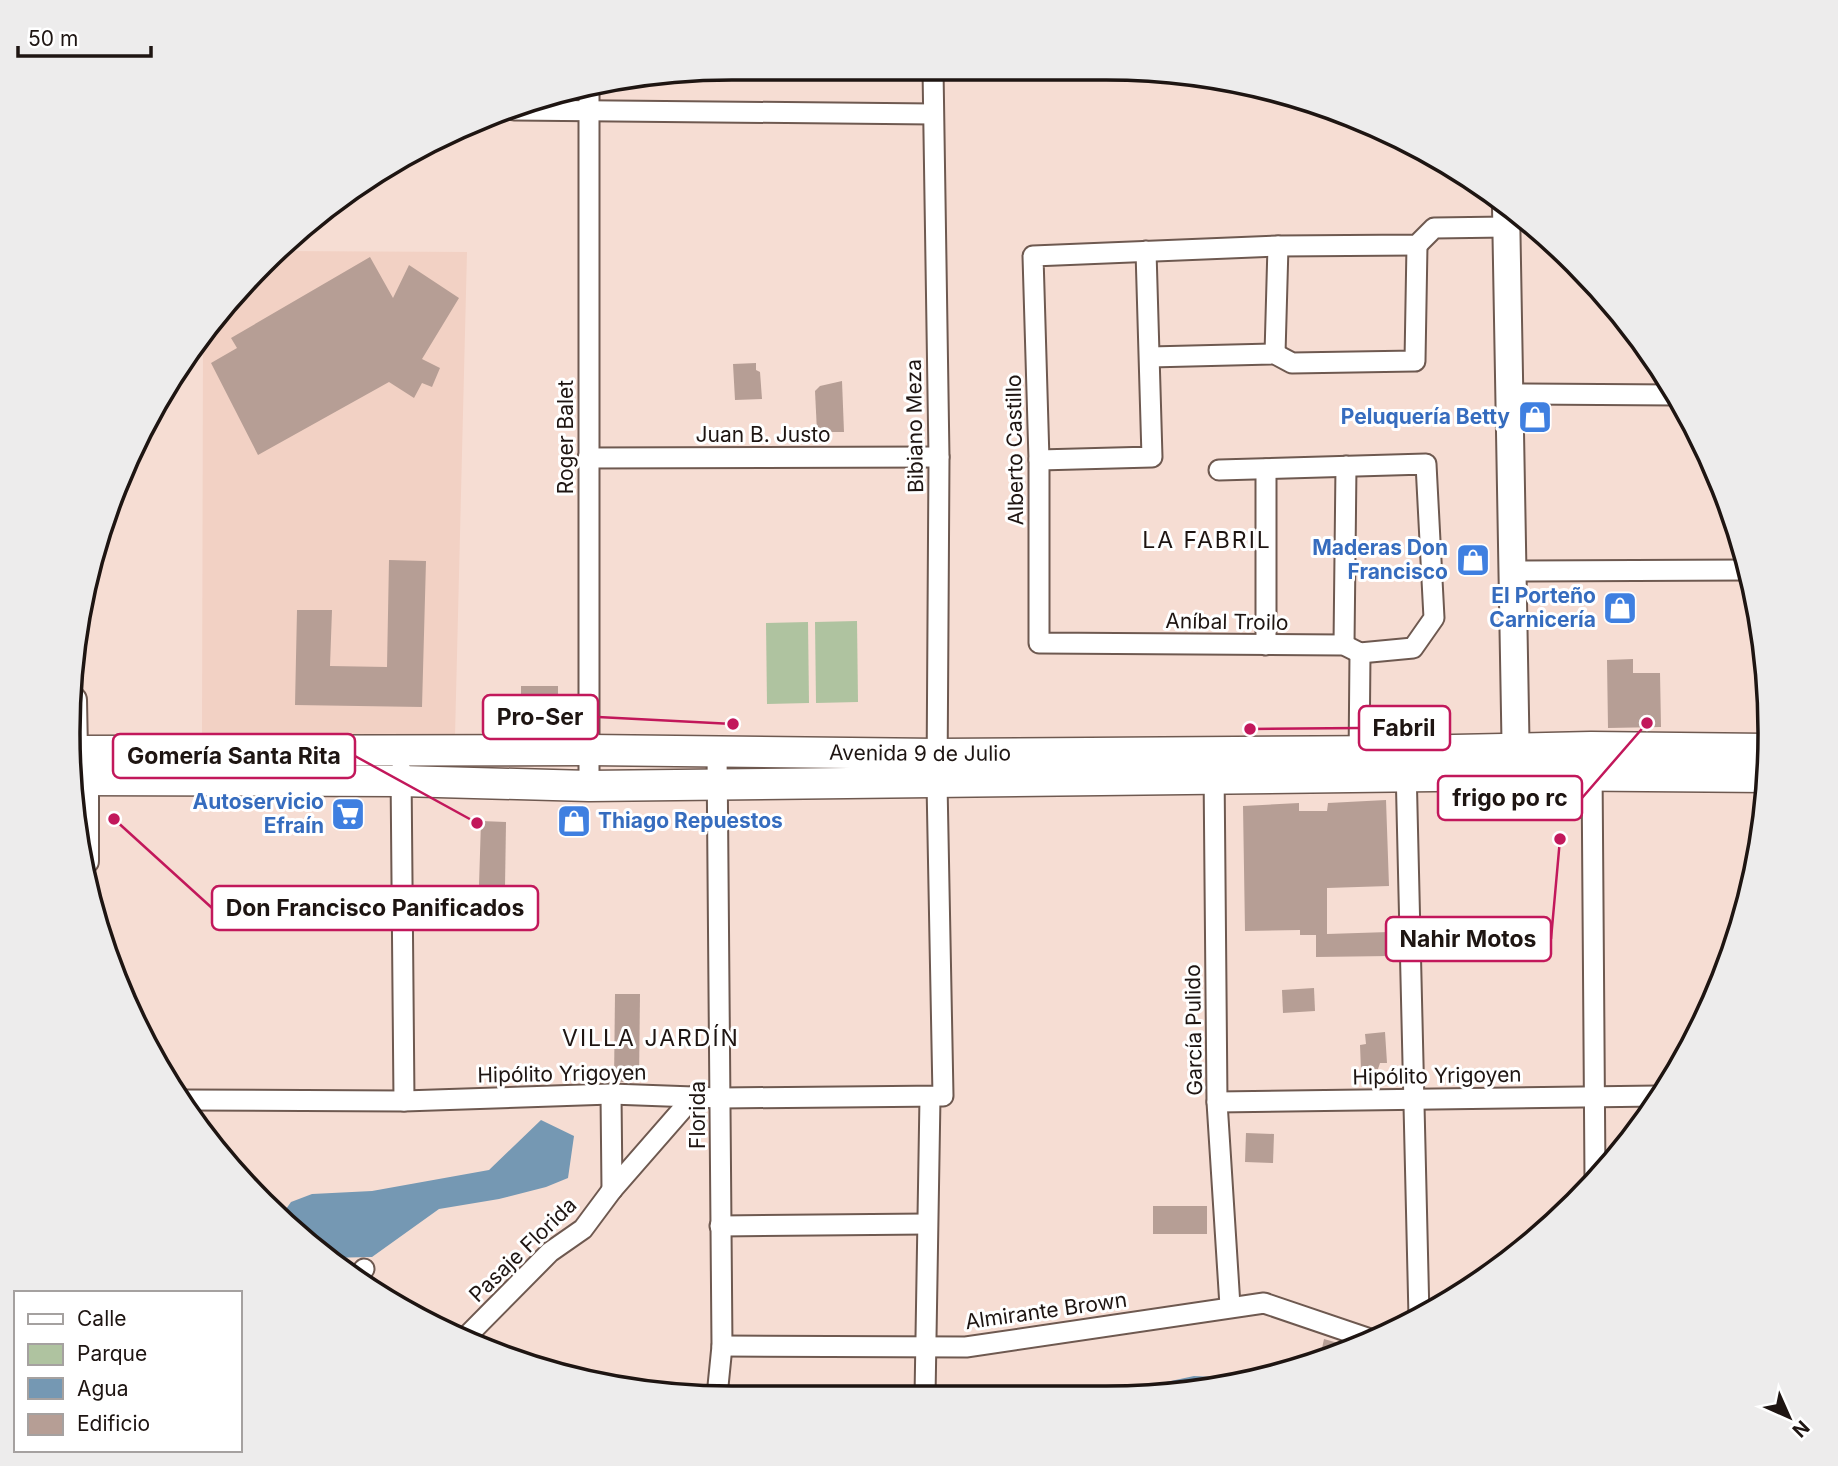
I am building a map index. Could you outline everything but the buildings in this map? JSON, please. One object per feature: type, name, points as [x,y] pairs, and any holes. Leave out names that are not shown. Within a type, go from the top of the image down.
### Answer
[{"type":"main road","name":"Avenida 9 de Julio","points":[[81,765],[401,751],[589,750],[717,751],[938,768]]},
{"type":"main road","name":"Avenida 9 de Julio","points":[[82,765],[401,781],[589,786],[718,785],[938,768],[1592,761],[1757,750]]},
{"type":"main road","name":"Avenida 9 de Julio","points":[[1592,761],[1756,776]]},
{"type":"street","name":"Bibiano Meza","points":[[925,1386],[927,1224],[937,1096],[939,457],[933,80]]},
{"type":"street","name":"Roger Balet","points":[[589,97],[589,786]]},
{"type":"street","points":[[541,110],[933,114]]},
{"type":"street","points":[[1150,357],[1275,354],[1292,363],[1416,361],[1418,245],[1434,228],[1505,217]]},
{"type":"street","points":[[1506,218],[1516,762]]},
{"type":"street","points":[[1039,460],[1153,457],[1146,251],[1418,245]]},
{"type":"street","points":[[1275,354],[1278,246]]},
{"type":"street","name":"Alberto Castillo","points":[[1040,643],[1034,256],[1146,251]]},
{"type":"street","points":[[1511,394],[1663,395]]},
{"type":"street","name":"Juan B. Justo","points":[[588,458],[939,457]]},
{"type":"street","name":"Aníbal Troilo","points":[[1040,643],[1413,648],[1434,618],[1426,464],[1346,466]]},
{"type":"street","points":[[1219,470],[1346,466],[1359,764]]},
{"type":"street","points":[[1266,469],[1266,645]]},
{"type":"street","points":[[1511,571],[1736,570]]},
{"type":"street","points":[[401,751],[404,1101]]},
{"type":"street","name":"Florida","points":[[717,751],[722,1346],[718,1385]]},
{"type":"street","points":[[1592,761],[1595,1164]]},
{"type":"street","points":[[1406,764],[1419,1305]]},
{"type":"street","name":"García Pulido","points":[[1214,766],[1217,1102],[1230,1306]]},
{"type":"street","points":[[611,1094],[612,1190]]},
{"type":"street","name":"Hipólito Yrigoyen","points":[[193,1100],[404,1101],[611,1094],[721,1098],[937,1096]]},
{"type":"street","name":"Hipólito Yrigoyen","points":[[1217,1102],[1648,1096]]},
{"type":"street","name":"Pasaje Florida","points":[[472,1331],[550,1252],[583,1229],[612,1190],[694,1097]]},
{"type":"street","points":[[720,1227],[927,1224]]},
{"type":"street","name":"Almirante Brown","points":[[722,1346],[967,1347],[1264,1303],[1358,1335]]},
{"type":"shaded area","points":[[294,251],[467,252],[455,736],[202,736],[203,352],[242,303]]},
{"type":"green space","points":[[857,621],[858,702],[816,703],[815,622]]},
{"type":"green space","points":[[808,622],[809,703],[767,704],[766,623]]},
{"type":"water","points":[[541,1120],[574,1136],[568,1178],[546,1187],[499,1199],[439,1209],[372,1257],[345,1258],[287,1208],[291,1202],[312,1194],[372,1191],[489,1170]]},
{"type":"water","points":[[1194,1376],[1210,1377],[1190,1380],[1164,1382]]},
{"type":"place","name":"Peluquería Betty","points":[[1535,417]]},
{"type":"place","name":"Maderas Don Francisco","points":[[1473,560]]},
{"type":"place","name":"El Porteño Carnicería","points":[[1620,608]]},
{"type":"place","name":"frigo po rc","points":[[1647,723]]},
{"type":"place","name":"Pro-Ser","points":[[733,724]]},
{"type":"place","name":"Fabril","points":[[1250,729]]},
{"type":"place","name":"Autoservicio Efraín","points":[[348,814]]},
{"type":"place","name":"Don Francisco Panificados","points":[[114,819]]},
{"type":"place","name":"Thiago Repuestos","points":[[574,821]]},
{"type":"place","name":"Gomería Santa Rita","points":[[477,823]]},
{"type":"place","name":"Nahir Motos","points":[[1560,839]]},
{"type":"district","name":"LA FABRIL","points":[[1207,540]]},
{"type":"district","name":"VILLA JARDÍN","points":[[651,1038]]}]
